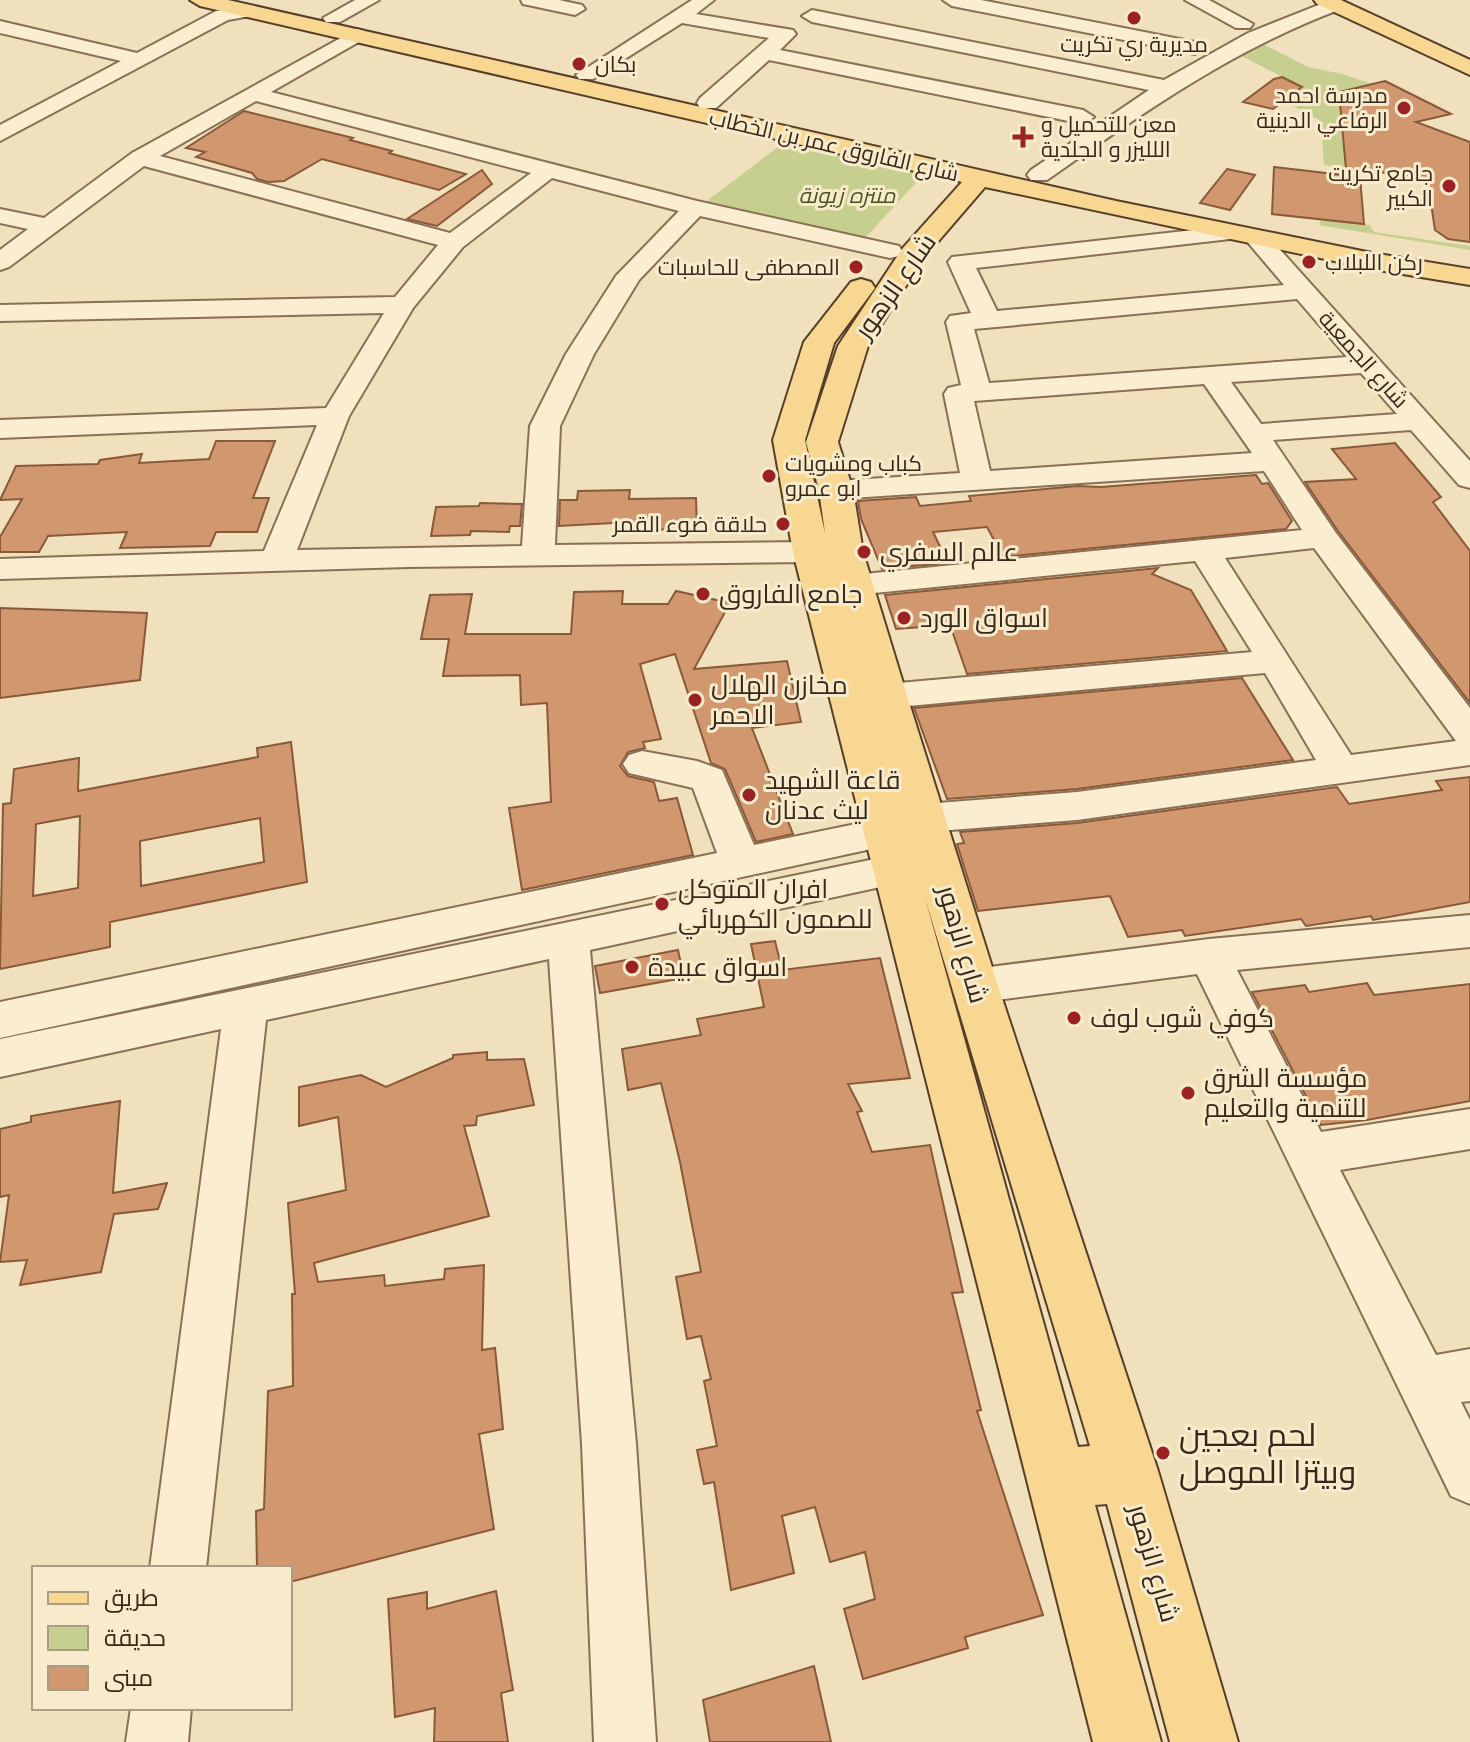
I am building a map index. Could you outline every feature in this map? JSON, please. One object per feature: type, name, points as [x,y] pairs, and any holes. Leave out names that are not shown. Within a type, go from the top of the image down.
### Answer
[{"type":"main road","name":"شارع الفاروق عمر بن الخطاب","points":[[200,0],[257,5],[357,35],[1002,171],[1244,236],[1468,274]]},
{"type":"main road","points":[[1357,0],[1470,52]]},
{"type":"main road","points":[[1329,2],[1470,68]]},
{"type":"main road","points":[[257,5],[309,12],[333,9],[586,75],[1002,171],[1250,222],[1468,274]]},
{"type":"main road","name":"شارع الزهور","points":[[1002,171],[890,251],[836,344],[789,440],[811,552],[901,840],[1057,1480],[1127,1742]]},
{"type":"main road","name":"شارع الزهور","points":[[1002,171],[912,255],[836,344],[822,442],[836,490],[845,552],[887,696],[901,840],[974,986],[1128,1471],[1204,1742]]},
{"type":"main road","points":[[1057,1480],[1128,1471]]},
{"type":"street","points":[[333,9],[370,0]]},
{"type":"street","points":[[530,0],[583,5]]},
{"type":"street","points":[[586,75],[705,0]]},
{"type":"street","points":[[708,103],[784,35],[834,0]]},
{"type":"street","points":[[952,0],[1195,48]]},
{"type":"street","points":[[1194,0],[1243,24]]},
{"type":"street","points":[[1059,134],[1195,48],[1298,0]]},
{"type":"street","points":[[1002,171],[1166,87],[1261,32],[1329,2]]},
{"type":"street","points":[[0,134],[223,15],[257,5]]},
{"type":"street","points":[[556,21],[583,5]]},
{"type":"street","points":[[812,16],[1166,87]]},
{"type":"street","points":[[680,17],[784,35]]},
{"type":"street","points":[[0,27],[137,59]]},
{"type":"street","points":[[0,262],[140,158],[357,35]]},
{"type":"street","points":[[766,53],[1083,117]]},
{"type":"street","points":[[253,94],[695,208],[890,251]]},
{"type":"street","points":[[0,115],[23,121]]},
{"type":"street","points":[[140,158],[454,242]]},
{"type":"street","points":[[277,560],[335,416],[402,305],[454,242],[550,169]]},
{"type":"street","points":[[538,554],[545,426],[580,354],[629,276],[695,208]]},
{"type":"street","points":[[0,216],[48,226]]},
{"type":"street","points":[[988,320],[961,262],[1244,236]]},
{"type":"street","name":"شارع الجمعية","points":[[1244,236],[1304,291],[1470,479]]},
{"type":"street","points":[[977,393],[959,322],[1304,291]]},
{"type":"street","points":[[0,313],[402,305]]},
{"type":"street","points":[[977,481],[958,394],[1368,364]]},
{"type":"street","points":[[1212,375],[1323,538],[1470,734]]},
{"type":"street","points":[[0,429],[335,416]]},
{"type":"street","points":[[1253,433],[1419,421]]},
{"type":"street","points":[[836,490],[1273,461]]},
{"type":"street","points":[[854,585],[1323,538]]},
{"type":"street","points":[[1205,551],[1341,770]]},
{"type":"street","points":[[0,569],[538,554],[811,552]]},
{"type":"street","points":[[887,696],[1275,661]]},
{"type":"street","points":[[0,1020],[741,863],[901,840],[1077,806],[1470,752]]},
{"type":"street","points":[[642,764],[697,774],[709,780],[741,863]]},
{"type":"street","points":[[0,1058],[568,938],[901,840]]},
{"type":"street","points":[[974,986],[1209,956],[1470,931]]},
{"type":"street","points":[[568,938],[609,1444],[625,1742]]},
{"type":"street","points":[[1209,956],[1309,1154],[1447,1379],[1470,1477]]},
{"type":"street","points":[[178,1566],[246,1006]]},
{"type":"street","points":[[1309,1154],[1470,1129]]},
{"type":"street","points":[[157,1742],[161,1710]]},
{"type":"green space","points":[[1259,42],[1308,67],[1372,84],[1339,92],[1343,95],[1333,98],[1341,103],[1346,169],[1324,165],[1321,121],[1263,90],[1292,82],[1238,54]]},
{"type":"green space","name":"منتزه زيونة","points":[[783,143],[924,174],[865,238],[707,201]]},
{"type":"green space","points":[[1321,220],[1370,225],[1374,232],[1470,246],[1470,250],[1319,225]]},
{"type":"building","points":[[1282,77],[1302,87],[1273,109],[1243,102],[1274,79]]},
{"type":"building","points":[[1385,81],[1451,114],[1416,122],[1470,142],[1470,242],[1448,239],[1435,230],[1427,177],[1346,169],[1339,92]]},
{"type":"building","points":[[244,111],[353,138],[350,140],[466,174],[439,190],[322,159],[284,181],[268,182],[257,179],[252,173],[196,157],[205,152],[186,148]]},
{"type":"building","points":[[1274,167],[1360,177],[1364,224],[1272,214]]},
{"type":"building","points":[[1227,169],[1255,175],[1230,210],[1200,203]]},
{"type":"building","points":[[482,170],[492,184],[437,226],[407,219]]},
{"type":"building","points":[[216,441],[275,441],[253,498],[269,498],[257,532],[216,532],[210,546],[120,548],[127,532],[48,536],[39,552],[0,552],[0,537],[22,499],[0,500],[16,466],[98,464],[100,460],[142,454],[139,463],[209,459]]},
{"type":"building","points":[[1395,443],[1441,497],[1433,502],[1470,551],[1470,703],[1338,531],[1305,482],[1356,479],[1332,449]]},
{"type":"building","points":[[1256,475],[1262,484],[1268,483],[1292,521],[1286,529],[1003,557],[987,527],[933,532],[948,563],[882,569],[861,519],[858,501],[916,497],[920,506],[971,501],[969,496],[1077,486],[1101,487]]},
{"type":"building","points":[[630,490],[629,499],[696,498],[697,529],[631,530],[631,522],[559,526],[560,500],[577,500],[578,491]]},
{"type":"building","points":[[480,503],[522,504],[520,526],[510,526],[509,532],[471,531],[470,535],[431,536],[436,507],[479,506]]},
{"type":"building","points":[[1158,568],[1152,574],[1191,590],[1227,651],[967,674],[950,625],[896,629],[885,595]]},
{"type":"building","points":[[623,591],[622,604],[668,604],[676,591],[730,603],[694,669],[787,661],[801,722],[752,728],[793,834],[756,842],[725,769],[711,763],[675,654],[640,664],[661,739],[643,742],[645,748],[628,752],[620,766],[628,776],[654,782],[659,801],[677,798],[693,855],[522,890],[509,808],[551,802],[547,703],[521,705],[520,675],[443,676],[449,639],[421,639],[430,595],[472,594],[465,634],[571,634],[574,592]]},
{"type":"building","points":[[0,608],[147,613],[140,680],[0,698]]},
{"type":"building","points":[[1242,678],[1293,760],[1077,789],[947,799],[914,708]]},
{"type":"building","points":[[291,742],[307,882],[110,922],[110,947],[0,969],[3,804],[11,803],[14,769],[79,758],[78,791],[258,757],[257,748]],"holes":[[[80,816],[78,888],[33,896],[36,824]],[[260,818],[264,862],[141,886],[140,841]]]},
{"type":"building","points":[[1470,777],[1470,902],[1373,920],[1371,916],[1306,926],[1301,919],[1185,936],[1182,930],[1128,937],[1110,896],[978,911],[957,844],[964,843],[960,832],[1077,823],[1337,787],[1349,804],[1442,790],[1436,781]]},
{"type":"building","points":[[775,941],[782,970],[880,958],[910,1078],[848,1084],[862,1111],[857,1112],[872,1152],[930,1145],[963,1292],[952,1293],[981,1410],[977,1411],[1043,1615],[965,1637],[968,1648],[863,1679],[844,1609],[875,1599],[865,1552],[830,1562],[815,1507],[782,1516],[794,1573],[731,1590],[714,1482],[704,1484],[697,1450],[717,1446],[704,1381],[711,1379],[701,1336],[687,1339],[676,1277],[701,1272],[680,1162],[661,1083],[628,1090],[622,1049],[701,1035],[697,1019],[764,1007],[751,944]]},
{"type":"building","points":[[678,950],[684,978],[600,993],[595,966]]},
{"type":"building","points":[[1367,983],[1374,995],[1470,984],[1470,1101],[1321,1125],[1252,992],[1305,985],[1309,992]]},
{"type":"building","points":[[487,1052],[487,1060],[524,1059],[534,1105],[477,1116],[476,1125],[464,1126],[489,1216],[314,1263],[318,1282],[384,1275],[385,1286],[444,1279],[445,1269],[484,1265],[482,1350],[495,1348],[503,1429],[479,1434],[494,1529],[292,1581],[292,1566],[257,1566],[256,1511],[264,1509],[268,1391],[293,1386],[292,1294],[295,1294],[288,1203],[346,1190],[338,1117],[299,1126],[299,1087],[361,1075],[386,1087],[453,1058],[453,1055]]},
{"type":"building","points":[[120,1101],[113,1193],[167,1183],[158,1209],[114,1214],[101,1272],[20,1285],[27,1260],[0,1262],[9,1195],[0,1197],[0,1129],[31,1122],[31,1116]]},
{"type":"building","points":[[496,1591],[513,1690],[501,1693],[508,1742],[434,1742],[435,1708],[395,1717],[388,1599],[427,1592],[427,1609]]},
{"type":"building","points":[[814,1666],[831,1742],[710,1742],[703,1700]]},
{"type":"place","name":"مديرية ري تكريت","points":[[1134,18]]},
{"type":"place","name":"بكان","points":[[579,64]]},
{"type":"place","name":"مدرسة احمد الرفاعي الدينية","points":[[1404,108]]},
{"type":"place","name":"معن للتحميل و اللليزر و الجلدية","points":[[1023,137]]},
{"type":"place","name":"جامع تكريت الكبير","points":[[1449,186]]},
{"type":"place","name":"ركن اللبلاب","points":[[1309,262]]},
{"type":"place","name":"المصطفى للحاسبات","points":[[856,267]]},
{"type":"place","name":"كباب ومشويات ابو عمرو","points":[[769,476]]},
{"type":"place","name":"حلاقة ضوء القمر","points":[[783,524]]},
{"type":"place","name":"عالم السفري","points":[[864,552]]},
{"type":"place","name":"جامع الفاروق","points":[[703,594]]},
{"type":"place","name":"اسواق الورد","points":[[904,618]]},
{"type":"place","name":"مخازن الهلال الاحمر","points":[[695,700]]},
{"type":"place","name":"قاعة الشهيد ليث عدنان","points":[[749,795]]},
{"type":"place","name":"افران المتوكل للصمون الكهربائي","points":[[662,904]]},
{"type":"place","name":"اسواق عبيدة","points":[[632,967]]},
{"type":"place","name":"كوفي شوب لوف","points":[[1074,1018]]},
{"type":"place","name":"مؤسسة الشرق للتنمية والتعليم","points":[[1188,1093]]},
{"type":"place","name":"لحم بعجين وبيتزا الموصل","points":[[1163,1453]]}]
